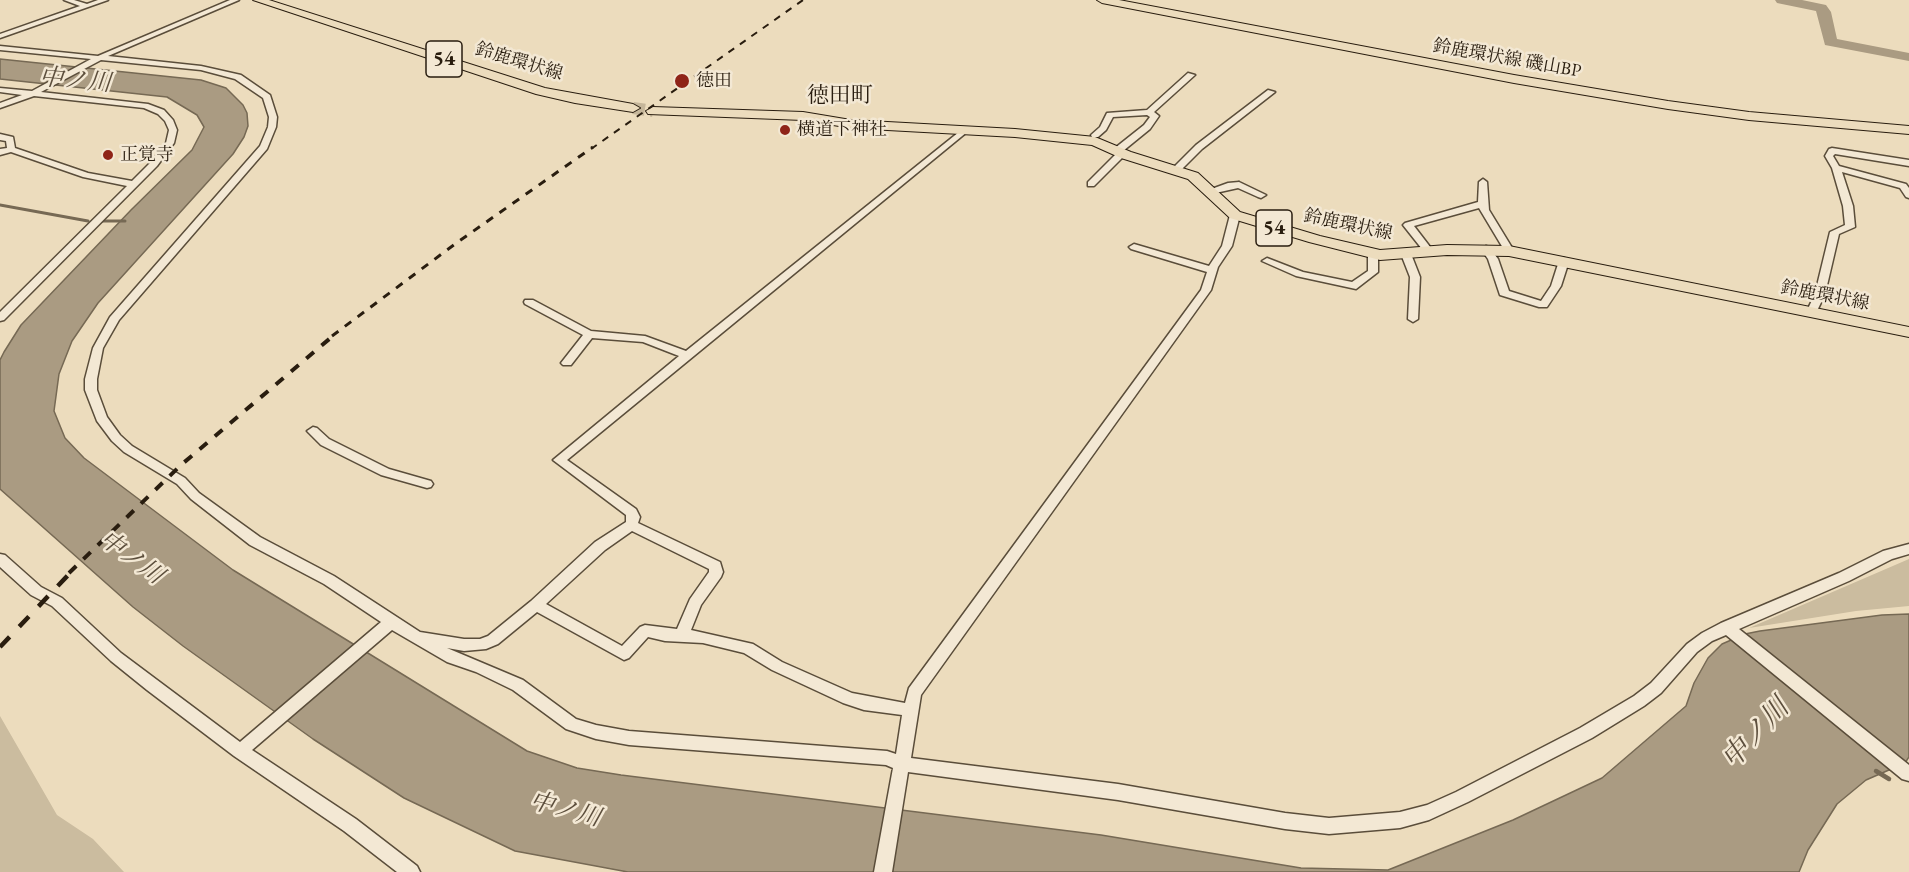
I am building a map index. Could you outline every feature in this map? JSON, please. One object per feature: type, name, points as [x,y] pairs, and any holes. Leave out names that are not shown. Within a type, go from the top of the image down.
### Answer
[{"type":"main road","name":"鈴鹿環状線","points":[[258,0],[541,91],[633,108]]},
{"type":"main road","name":"鈴鹿環状線 磯山BP","points":[[1102,0],[1503,77],[1668,105],[1749,116],[1909,130]]},
{"type":"main road","name":"鈴鹿環状線","points":[[653,111],[803,116],[851,124],[1070,137],[1095,141],[1120,152],[1193,176],[1235,215],[1315,239],[1374,253],[1389,256],[1486,249],[1509,251],[1909,332]]},
{"type":"street","points":[[67,0],[87,6]]},
{"type":"street","points":[[0,36],[105,0]]},
{"type":"street","points":[[0,106],[32,94],[97,58],[236,0]]},
{"type":"street","points":[[0,48],[201,68],[230,74],[247,81],[267,97],[273,117],[272,127],[264,147],[124,306],[105,334],[98,348],[91,379],[96,408],[101,418],[116,438],[128,448],[181,481],[195,496],[255,541],[329,580],[389,624],[452,658],[480,667],[518,686],[571,724],[596,732],[630,738],[887,758],[902,766],[1118,792],[1329,826],[1400,820],[1429,812],[1462,797],[1586,733],[1656,688],[1692,648],[1726,627],[1844,578],[1888,555],[1909,549]]},
{"type":"street","points":[[1095,135],[1103,128],[1110,115],[1149,112],[1191,75]]},
{"type":"street","points":[[0,90],[145,106],[165,116],[173,130],[170,143],[133,184],[0,318]]},
{"type":"street","points":[[1176,170],[1199,147],[1271,92]]},
{"type":"street","points":[[1091,184],[1147,127],[1155,116],[1149,112]]},
{"type":"street","points":[[415,636],[464,645],[482,645],[493,640],[536,605],[600,546],[631,525],[634,517],[631,512],[559,460],[964,130]]},
{"type":"street","points":[[0,137],[10,139],[11,149]]},
{"type":"street","points":[[0,153],[11,149],[87,175],[133,184]]},
{"type":"street","points":[[1811,313],[1820,294],[1835,232],[1850,227],[1848,206],[1836,168],[1829,156],[1832,151],[1909,162]]},
{"type":"street","points":[[1836,168],[1895,183],[1903,186],[1909,195]]},
{"type":"street","points":[[1483,182],[1484,210],[1509,251]]},
{"type":"street","points":[[1211,191],[1239,185],[1261,195]]},
{"type":"street","points":[[1429,252],[1408,225],[1483,204]]},
{"type":"street","points":[[882,872],[914,693],[1206,290],[1212,270],[1227,246],[1235,215]]},
{"type":"street","points":[[1134,247],[1212,270]]},
{"type":"street","points":[[1486,249],[1493,259],[1504,293],[1543,305],[1556,286],[1564,261]]},
{"type":"street","points":[[1267,261],[1300,274],[1356,286],[1373,272],[1374,253]]},
{"type":"street","points":[[1406,254],[1414,278],[1413,319]]},
{"type":"street","points":[[529,302],[589,334],[645,339],[688,356]]},
{"type":"street","points":[[567,363],[589,334]]},
{"type":"street","points":[[313,431],[325,442],[385,472],[427,484]]},
{"type":"street","points":[[631,525],[714,566],[716,572],[714,577],[695,603],[682,635]]},
{"type":"street","points":[[0,559],[36,591],[57,602],[116,657],[240,751],[350,825],[411,872]]},
{"type":"street","points":[[536,605],[624,654],[645,631],[665,635],[703,637],[748,648],[777,666],[848,698],[864,703],[910,710]]},
{"type":"street","points":[[240,751],[389,624]]},
{"type":"street","points":[[1726,627],[1908,774]]},
{"type":"shaded area","points":[[1909,559],[1909,606],[1856,611],[1749,628]]},
{"type":"shaded area","points":[[0,716],[57,815],[93,839],[124,872],[0,872]]},
{"type":"water","name":"中ノ川","points":[[0,59],[201,80],[226,88],[243,105],[247,113],[248,126],[233,154],[98,303],[72,341],[59,374],[54,411],[65,438],[84,458],[233,570],[527,751],[577,768],[621,775],[1101,835],[1301,868],[1388,870],[1513,820],[1602,778],[1686,706],[1694,683],[1708,658],[1722,644],[1745,634],[1760,631],[1882,615],[1909,614],[1909,757],[1905,763],[1866,780],[1837,804],[1808,850],[1799,872],[628,872],[515,851],[404,798],[313,739],[183,646],[133,607],[0,489],[0,360],[4,352],[21,325],[192,150],[204,127],[197,115],[167,97],[0,79]]},
{"type":"waterway","points":[[1782,0],[1821,8],[1824,12],[1830,42],[1909,57]]},
{"type":"waterway","points":[[0,205],[88,221]]},
{"type":"waterway","points":[[101,221],[125,221]]},
{"type":"waterway","points":[[1876,771],[1889,779]]},
{"type":"tunnel","points":[[633,108],[653,111]]},
{"type":"railway","points":[[591,149],[803,0]]},
{"type":"railway","points":[[332,336],[455,244],[593,147]]},
{"type":"railway","points":[[69,573],[181,465],[334,335]]},
{"type":"railway","points":[[0,647],[71,572]]},
{"type":"place","name":"徳田","points":[[682,81]]},
{"type":"place","name":"横道下神社","points":[[785,130]]},
{"type":"place","name":"正覚寺","points":[[108,155]]},
{"type":"district","name":"徳田町","points":[[840,96]]}]
